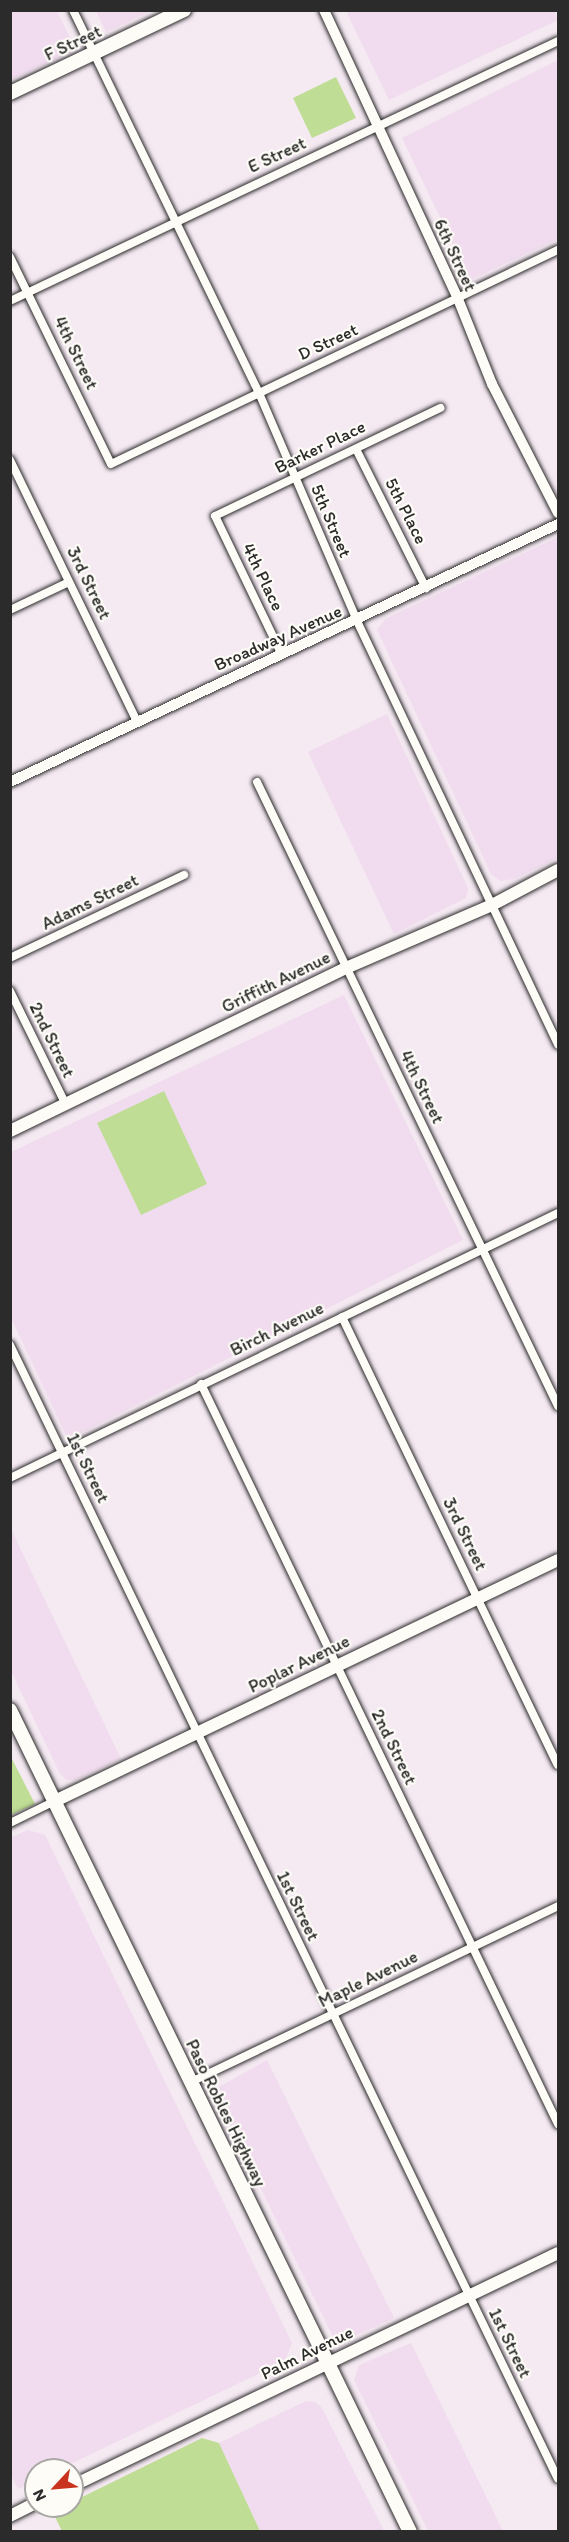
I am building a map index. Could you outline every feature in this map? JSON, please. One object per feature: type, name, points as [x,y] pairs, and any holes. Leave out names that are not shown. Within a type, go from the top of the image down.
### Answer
[{"type":"main road","name":"F Street","points":[[10,93],[184,10]]},
{"type":"main road","name":"Griffith Avenue","points":[[10,1131],[346,968],[492,905],[558,870]]},
{"type":"main road","name":"Poplar Avenue","points":[[55,1801],[558,1560]]},
{"type":"main road","name":"Paso Robles Highway","points":[[10,1710],[410,2532]]},
{"type":"main road","name":"Palm Avenue","points":[[84,2480],[558,2253]]},
{"type":"main road","points":[[10,2516],[24,2509]]},
{"type":"street","name":"5th Street","points":[[74,10],[259,393],[357,621],[558,1045]]},
{"type":"street","name":"6th Street","points":[[324,10],[458,299],[492,384],[558,513]]},
{"type":"street","name":"E Street","points":[[10,301],[558,41]]},
{"type":"street","name":"D Street","points":[[111,464],[558,250]]},
{"type":"street","name":"4th Street","points":[[10,257],[111,464]]},
{"type":"street","name":"Barker Place","points":[[215,516],[440,408]]},
{"type":"street","name":"5th Place","points":[[356,449],[426,588]]},
{"type":"street","name":"3rd Street","points":[[10,460],[137,722]]},
{"type":"street","name":"4th Place","points":[[215,516],[281,653]]},
{"type":"street","name":"Broadway Avenue","points":[[10,782],[281,653],[357,621],[558,524]]},
{"type":"street","points":[[10,610],[69,582]]},
{"type":"street","name":"4th Street","points":[[256,782],[558,1406]]},
{"type":"street","name":"Adams Street","points":[[10,958],[184,875]]},
{"type":"street","name":"2nd Street","points":[[10,992],[64,1103]]},
{"type":"street","name":"Birch Avenue","points":[[10,1478],[558,1213]]},
{"type":"street","name":"3rd Street","points":[[342,1317],[558,1765]]},
{"type":"street","name":"1st Street","points":[[10,1345],[558,2479]]},
{"type":"street","name":"2nd Street","points":[[201,1384],[558,2124]]},
{"type":"street","points":[[10,1823],[55,1801]]},
{"type":"street","name":"Maple Avenue","points":[[191,2082],[558,1906]]},
{"type":"shaded area","points":[[554,10],[558,20],[389,100],[346,11]]},
{"type":"shaded area","points":[[10,11],[57,11],[76,50],[11,80]]},
{"type":"shaded area","points":[[96,11],[151,11],[106,32]]},
{"type":"shaded area","points":[[558,60],[558,239],[470,280],[402,138]]},
{"type":"shaded area","points":[[558,537],[558,858],[514,879],[500,881],[491,874],[377,630],[385,619]]},
{"type":"shaded area","points":[[387,714],[468,888],[466,898],[394,934],[308,752]]},
{"type":"shaded area","points":[[344,995],[463,1240],[73,1437],[66,1435],[11,1318],[11,1152]]},
{"type":"shaded area","points":[[11,1529],[121,1759],[75,1780],[67,1780],[60,1774],[11,1671]]},
{"type":"shaded area","points":[[28,1830],[45,1835],[292,2343],[285,2361],[83,2458],[24,2458],[24,2486],[18,2489],[10,2473],[10,1838]]},
{"type":"shaded area","points":[[267,2060],[394,2318],[344,2341],[333,2337],[221,2107],[217,2088]]},
{"type":"shaded area","points":[[411,2343],[503,2531],[428,2531],[354,2380],[359,2365]]},
{"type":"shaded area","points":[[306,2401],[315,2402],[322,2408],[384,2531],[260,2531],[219,2443]]},
{"type":"green space","points":[[336,77],[356,118],[312,138],[293,98]]},
{"type":"green space","points":[[164,1091],[207,1184],[141,1215],[97,1123]]},
{"type":"green space","points":[[10,1755],[35,1804],[11,1815],[10,1815]]},
{"type":"green space","points":[[202,2438],[219,2443],[260,2531],[62,2531],[56,2518],[84,2518],[84,2496]]}]
